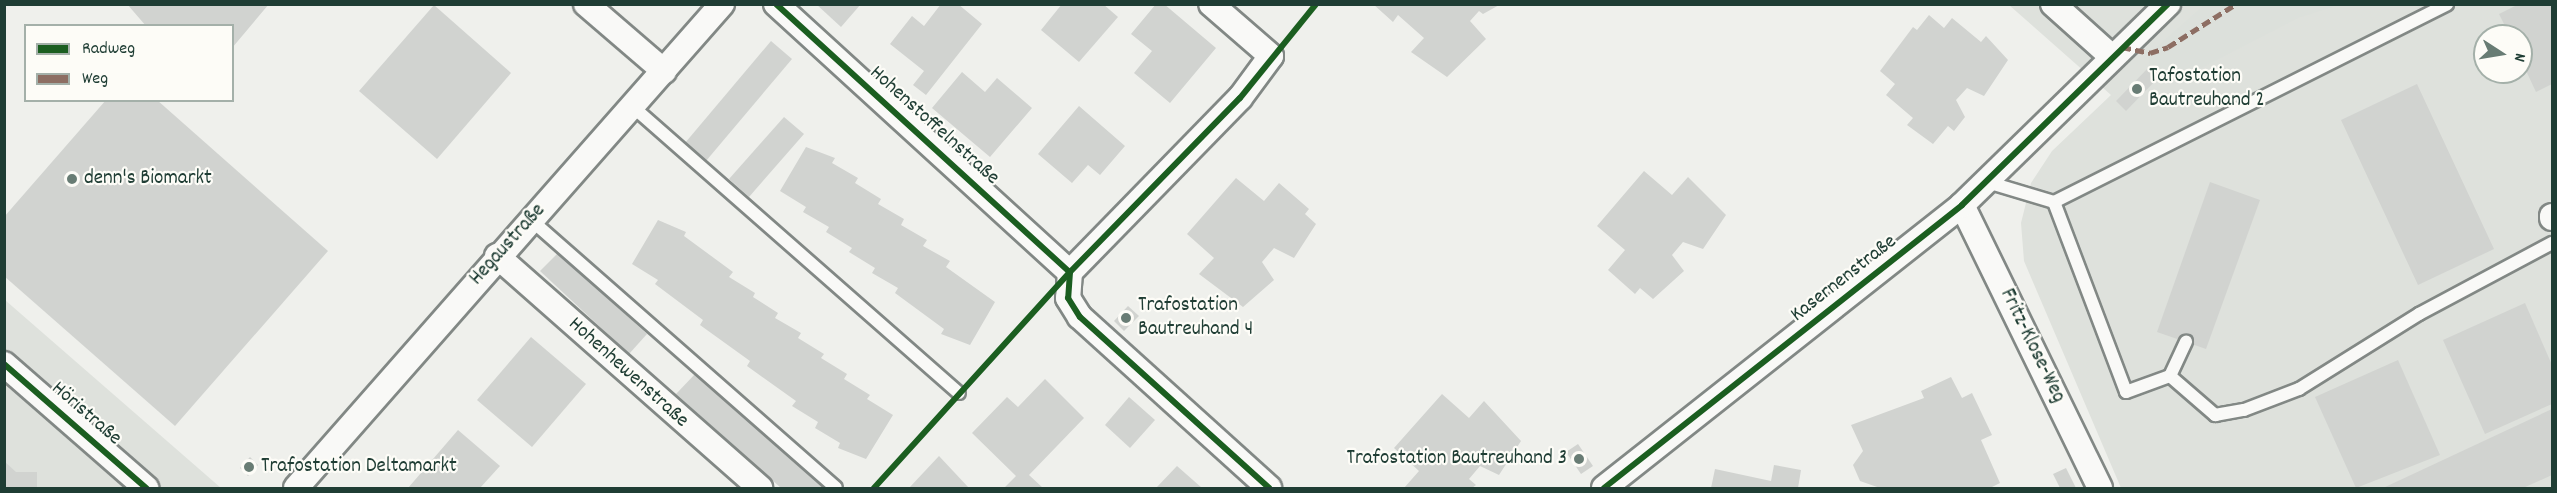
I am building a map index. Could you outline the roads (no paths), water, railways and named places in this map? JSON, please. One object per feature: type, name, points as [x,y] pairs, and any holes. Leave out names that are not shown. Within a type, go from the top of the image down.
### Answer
[{"type":"street","points":[[586,4],[664,71]]},
{"type":"street","name":"Hegaustraße","points":[[296,489],[497,256],[722,4]]},
{"type":"street","name":"Hohenstoffelnstraße","points":[[776,4],[1070,272]]},
{"type":"street","points":[[1211,4],[1271,56],[1240,98],[1070,272],[1068,298],[1080,317],[1269,489]]},
{"type":"street","points":[[2053,4],[2111,56]]},
{"type":"street","name":"Kasernenstraße","points":[[1604,489],[1636,479],[1962,205],[2111,56],[2168,4]]},
{"type":"street","name":"Fritz-Klose-Weg","points":[[1962,205],[2100,489]]},
{"type":"street","name":"Hohenhewenstraße","points":[[497,256],[760,489]]},
{"type":"street","name":"Höristraße","points":[[4,364],[146,489]]},
{"type":"lane","points":[[1987,182],[2054,202],[2447,4]]},
{"type":"lane","points":[[632,106],[959,393]]},
{"type":"lane","points":[[2054,202],[2126,392],[2170,376],[2186,342]]},
{"type":"lane","points":[[530,219],[836,489]]},
{"type":"lane","points":[[2170,376],[2215,415],[2244,410],[2299,389],[2419,314],[2553,243]]},
{"type":"place","name":"Tafostation Bautreuhand 2","points":[[2137,89]]},
{"type":"place","name":"denn's Biomarkt","points":[[72,179]]},
{"type":"place","name":"Trafostation Bautreuhand 4","points":[[1126,318]]},
{"type":"place","name":"Trafostation Bautreuhand 3","points":[[1579,459]]},
{"type":"place","name":"Trafostation Deltamarkt","points":[[249,467]]}]
